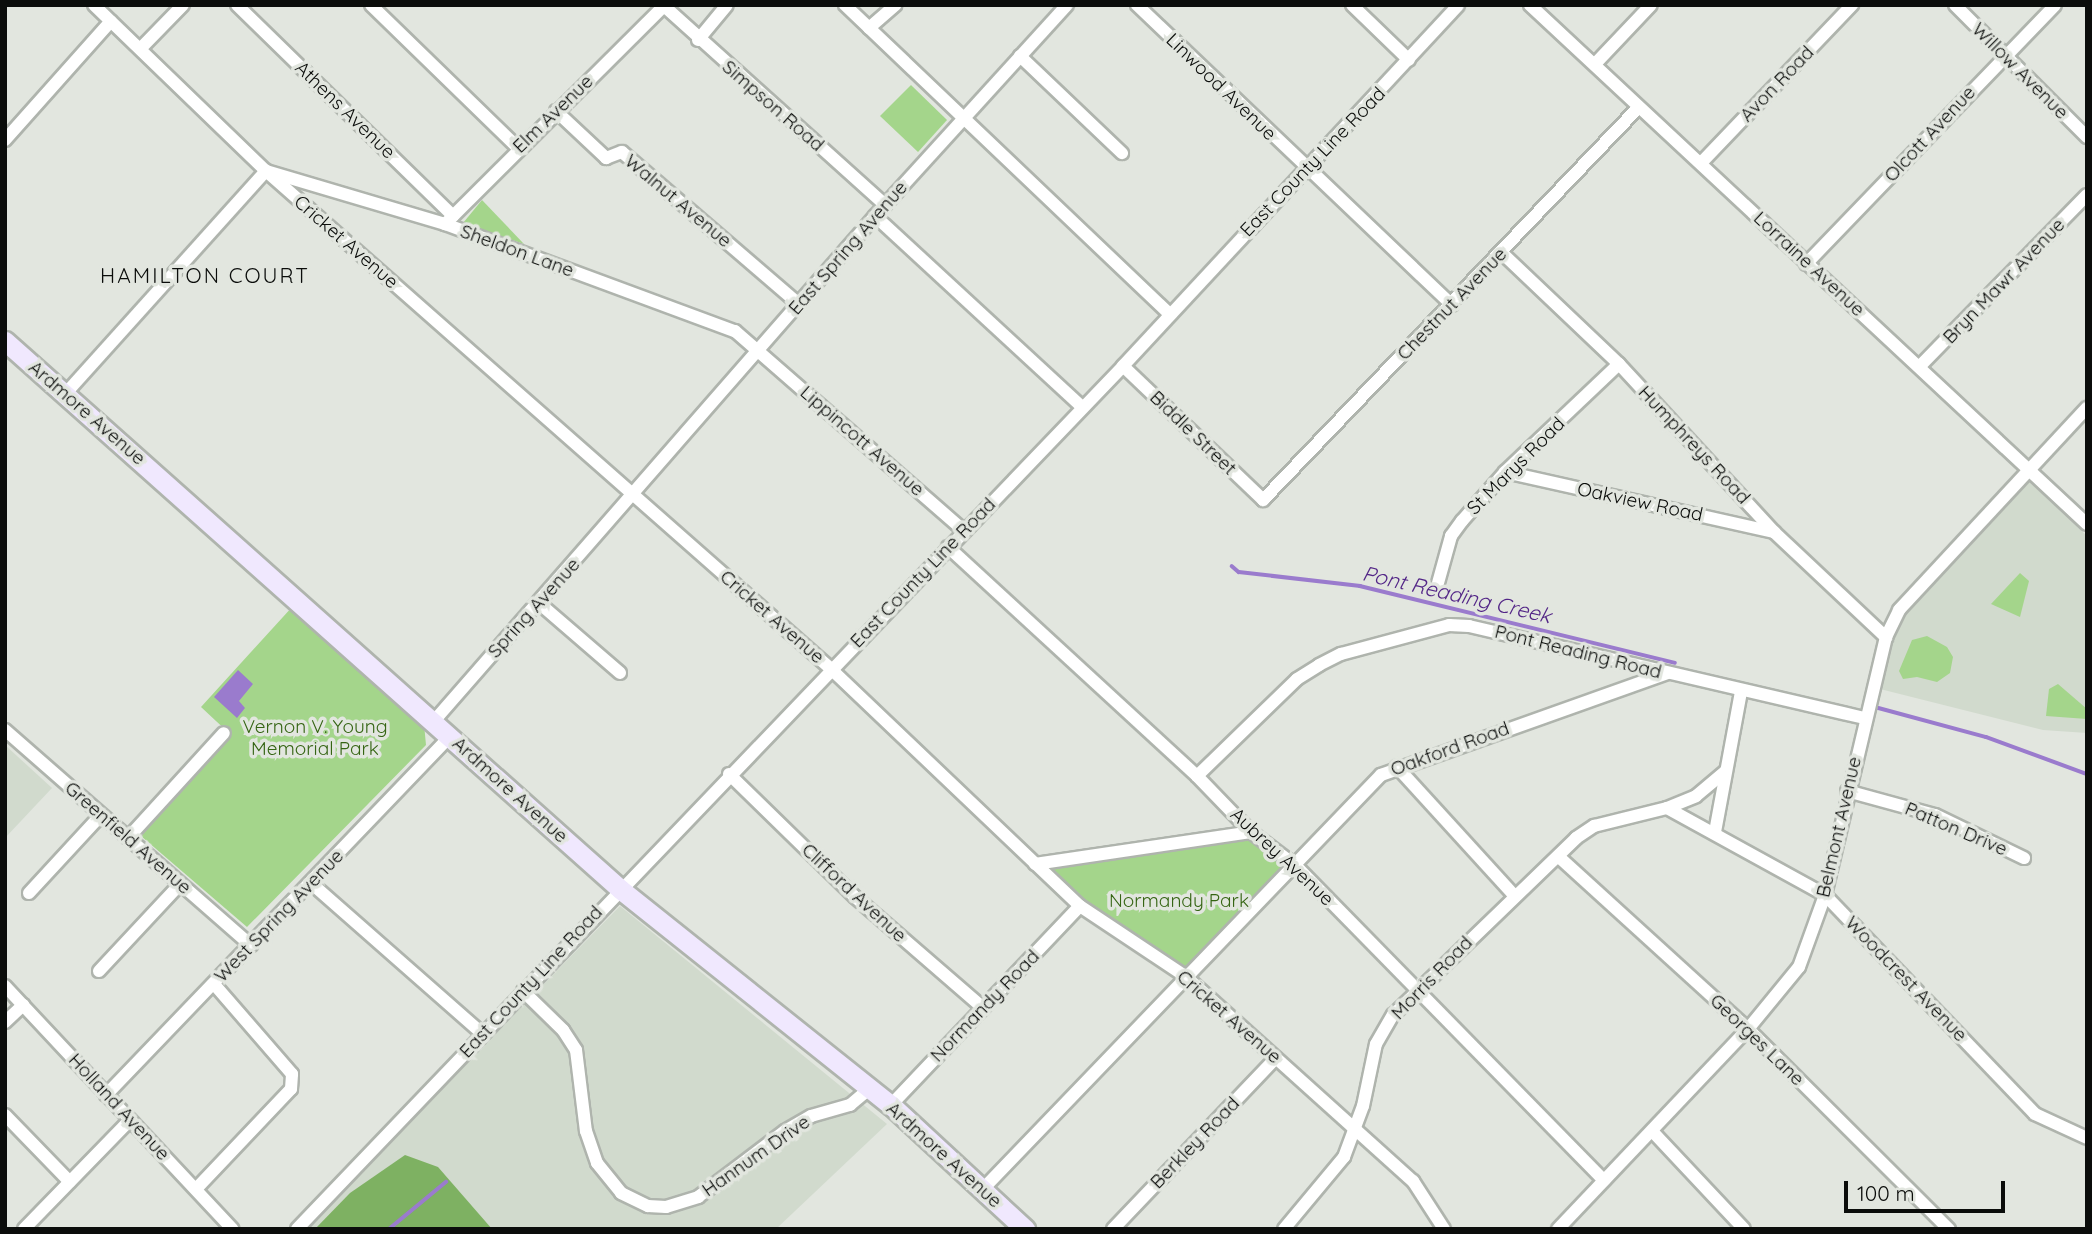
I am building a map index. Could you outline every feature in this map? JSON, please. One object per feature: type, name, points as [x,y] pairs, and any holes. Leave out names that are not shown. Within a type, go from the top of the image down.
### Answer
[{"type":"street","name":"Cricket Avenue","points":[[94,5],[265,171],[831,669],[1080,906],[1185,976],[1354,1131],[1413,1181],[1444,1229]]},
{"type":"street","points":[[141,48],[183,5]]},
{"type":"street","name":"Athens Avenue","points":[[237,5],[449,220]]},
{"type":"street","points":[[371,5],[518,148]]},
{"type":"street","points":[[698,40],[727,5]]},
{"type":"street","points":[[845,5],[961,119],[1170,314]]},
{"type":"street","points":[[869,28],[895,5]]},
{"type":"street","name":"East Spring Avenue","points":[[633,495],[875,216],[1067,5]]},
{"type":"street","name":"Linwood Avenue","points":[[1138,5],[1304,169]]},
{"type":"street","points":[[1352,5],[1409,60]]},
{"type":"street","name":"East County Line Road","points":[[297,1229],[1081,406],[1123,366],[1458,5]]},
{"type":"street","name":"Lorraine Avenue","points":[[1530,5],[2087,524]]},
{"type":"street","points":[[1595,64],[1651,5]]},
{"type":"street","name":"Avon Road","points":[[1701,163],[1852,5]]},
{"type":"street","name":"Willow Avenue","points":[[1955,5],[2003,57],[2087,136]]},
{"type":"street","name":"Olcott Avenue","points":[[1807,264],[2055,5]]},
{"type":"street","name":"Elm Avenue","points":[[449,220],[518,148],[663,6]]},
{"type":"street","name":"Simpson Road","points":[[663,6],[885,205]]},
{"type":"street","points":[[5,140],[111,21]]},
{"type":"street","points":[[1020,56],[1122,153]]},
{"type":"street","name":"Chestnut Avenue","points":[[1263,500],[1639,107]]},
{"type":"street","name":"Walnut Avenue","points":[[556,111],[606,158],[622,152],[799,304]]},
{"type":"street","points":[[1304,169],[1452,305]]},
{"type":"street","points":[[66,393],[265,171]]},
{"type":"street","name":"Sheldon Lane","points":[[265,171],[449,220],[735,331],[760,351]]},
{"type":"street","name":"Bryn Mawr Avenue","points":[[1920,366],[2087,195]]},
{"type":"street","points":[[875,216],[1081,406]]},
{"type":"street","name":"Humphreys Road","points":[[1502,253],[1619,364],[1774,532],[1886,637]]},
{"type":"street","name":"Ardmore Avenue","points":[[5,341],[434,720],[620,889],[891,1105],[1025,1229]]},
{"type":"street","name":"Lippincott Avenue","points":[[760,351],[963,530]]},
{"type":"street","name":"St Marys Road","points":[[1437,583],[1451,536],[1505,472],[1619,364]]},
{"type":"street","name":"Biddle Street","points":[[1123,366],[1263,500]]},
{"type":"street","name":"Belmont Avenue","points":[[1559,1229],[1748,1029],[1799,967],[1825,895],[1864,718],[1886,637],[1899,610],[2028,468],[2087,408]]},
{"type":"street","name":"Oakview Road","points":[[1505,472],[1774,532]]},
{"type":"street","name":"Spring Avenue","points":[[434,720],[633,495]]},
{"type":"street","name":"Aubrey Avenue","points":[[948,547],[1197,776],[1251,832],[1296,866],[1604,1180]]},
{"type":"street","points":[[539,603],[620,673]]},
{"type":"street","name":"Pont Reading Road","points":[[1197,776],[1297,679],[1341,654],[1449,625],[1469,626],[1741,692],[1864,718]]},
{"type":"street","name":"Oakford Road","points":[[982,1190],[1381,775],[1397,767],[1667,673]]},
{"type":"street","points":[[1667,808],[1714,832],[1741,692]]},
{"type":"street","name":"Greenfield Avenue","points":[[5,730],[251,944]]},
{"type":"street","points":[[128,838],[224,733]]},
{"type":"street","name":"West Spring Avenue","points":[[106,1095],[450,736]]},
{"type":"street","points":[[1397,767],[1514,895]]},
{"type":"street","name":"Morris Road","points":[[1284,1229],[1344,1157],[1354,1131],[1376,1044],[1393,1015],[1514,895],[1594,826],[1667,808],[1696,796],[1725,772]]},
{"type":"street","name":"Clifford Avenue","points":[[729,774],[855,897],[983,1008]]},
{"type":"street","name":"Patton Drive","points":[[1847,791],[1935,815],[2024,858]]},
{"type":"street","points":[[29,893],[101,815]]},
{"type":"street","points":[[1035,864],[1251,832]]},
{"type":"street","name":"Woodcrest Avenue","points":[[1714,832],[1825,895],[2035,1114],[2087,1138]]},
{"type":"street","name":"Georges Lane","points":[[1559,857],[1748,1029],[1949,1229]]},
{"type":"street","points":[[311,883],[482,1034]]},
{"type":"street","points":[[99,971],[180,884]]},
{"type":"street","name":"Normandy Road","points":[[891,1105],[1080,906]]},
{"type":"street","points":[[196,1189],[291,1089],[292,1081],[292,1073],[214,984]]},
{"type":"street","name":"Holland Avenue","points":[[5,986],[232,1229]]},
{"type":"street","name":"Hannum Drive","points":[[523,991],[563,1030],[576,1050],[586,1131],[597,1163],[621,1193],[649,1206],[666,1207],[698,1197],[785,1131],[811,1116],[850,1105],[869,1089]]},
{"type":"street","points":[[5,1021],[23,1005]]},
{"type":"street","name":"Berkley Road","points":[[1113,1229],[1276,1058]]},
{"type":"street","points":[[5,1115],[70,1182]]},
{"type":"street","points":[[24,1229],[130,1121]]},
{"type":"street","points":[[1652,1131],[1744,1229]]},
{"type":"shaded area","points":[[2026,479],[2087,536],[2087,733],[2043,730],[1876,688],[1904,610]]},
{"type":"shaded area","points":[[238,670],[253,684],[239,701],[245,708],[237,718],[214,697]]},
{"type":"shaded area","points":[[5,745],[52,788],[5,838]]},
{"type":"shaded area","points":[[620,906],[887,1124],[776,1229],[305,1229]]},
{"type":"green space","points":[[911,85],[947,120],[918,152],[880,116]]},
{"type":"green space","points":[[482,200],[524,244],[463,223]]},
{"type":"green space","points":[[2020,573],[2029,581],[2020,617],[1991,604]]},
{"type":"green space","name":"Vernon V. Young Memorial Park","points":[[293,606],[424,724],[426,745],[247,927],[141,836],[231,735],[201,707]]},
{"type":"green space","points":[[1927,636],[1947,647],[1953,657],[1950,673],[1937,682],[1917,677],[1903,679],[1899,671],[1912,640]]},
{"type":"green space","points":[[2058,684],[2087,709],[2087,719],[2046,716],[2049,689]]},
{"type":"green space","name":"Normandy Park","points":[[1251,832],[1296,866],[1185,976],[1094,918],[1035,864]]},
{"type":"green space","points":[[405,1155],[438,1167],[492,1229],[315,1229],[350,1193]]},
{"type":"waterway","name":"Pont Reading Creek","points":[[1232,566],[1239,572],[1360,586],[1675,663]]},
{"type":"waterway","name":"Pont Reading Creek","points":[[1875,707],[1986,737],[2087,774]]},
{"type":"waterway","points":[[389,1229],[446,1182]]},
{"type":"district","name":"HAMILTON COURT","points":[[205,275]]}]
